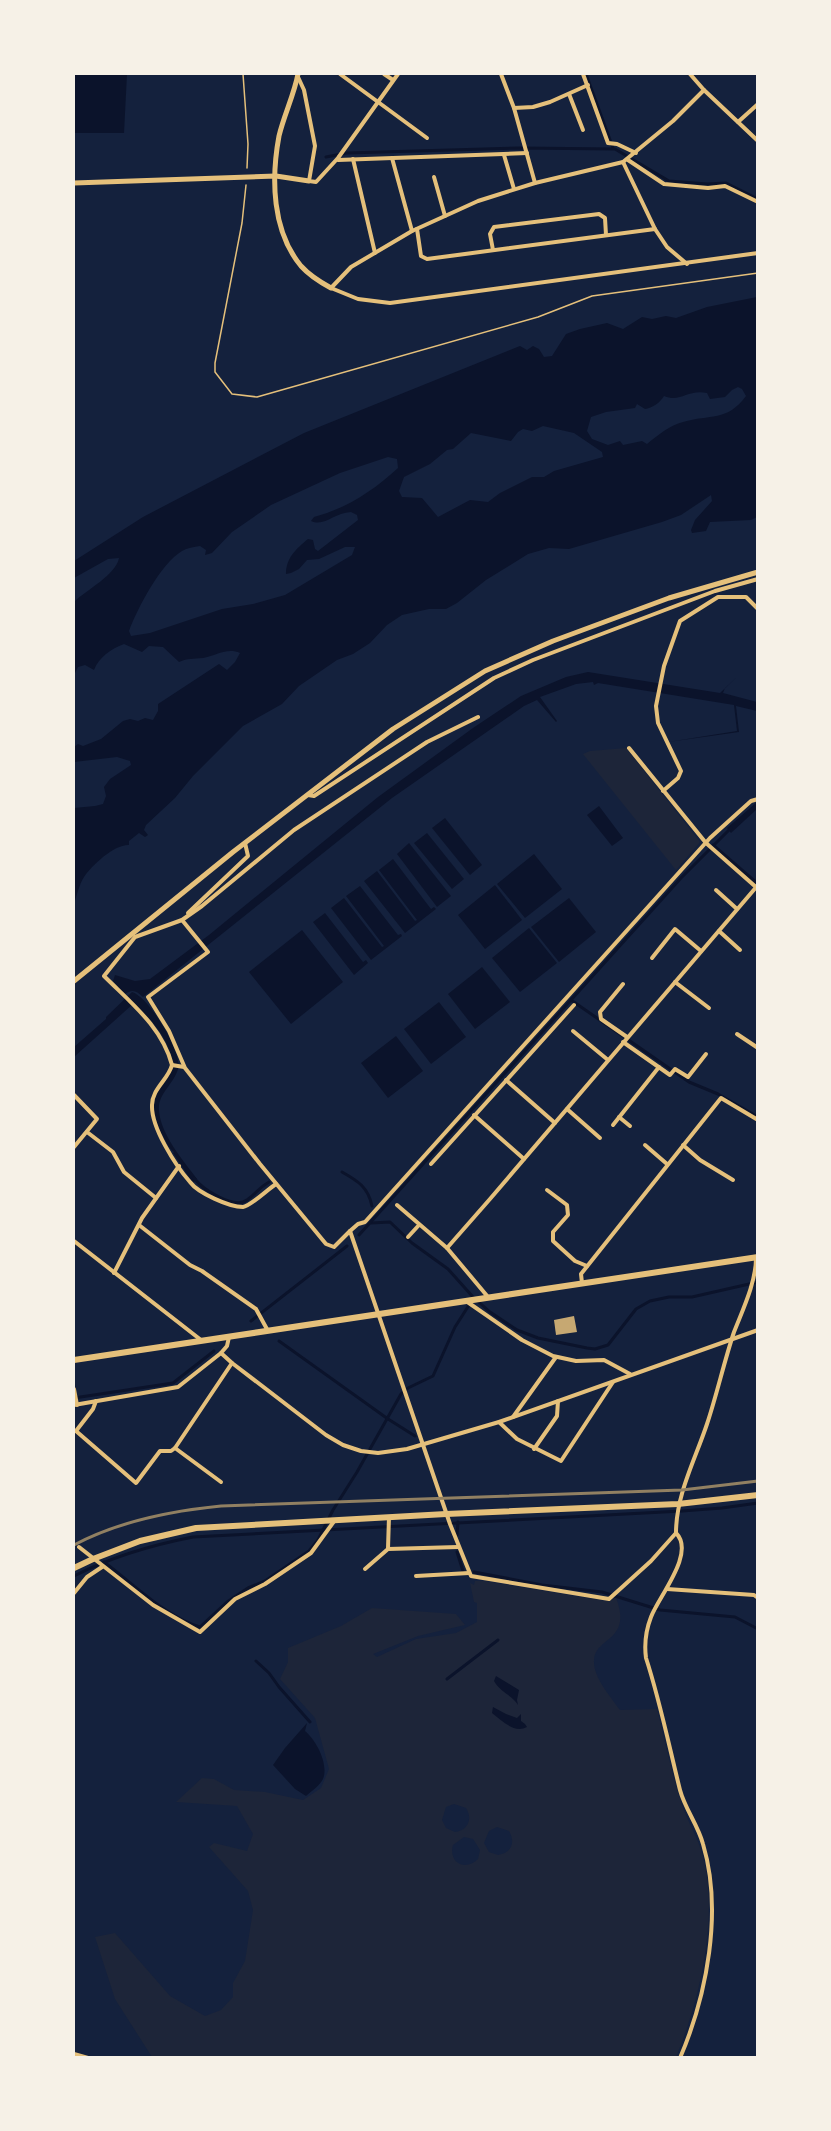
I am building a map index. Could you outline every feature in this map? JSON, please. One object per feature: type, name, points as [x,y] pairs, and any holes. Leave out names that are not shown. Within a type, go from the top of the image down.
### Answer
[{"type":"main road","points":[[74,1360],[378,1316],[757,1257]]},
{"type":"main road","points":[[74,1568],[98,1563],[140,1541],[196,1528],[678,1509],[758,1495]]},
{"type":"street","points":[[340,74],[427,138]]},
{"type":"street","points":[[384,74],[393,80]]},
{"type":"street","points":[[74,183],[276,176],[316,182],[338,159],[398,74]]},
{"type":"street","points":[[501,74],[514,108],[535,183]]},
{"type":"street","points":[[583,74],[611,143],[664,184],[708,188],[725,186],[758,202]]},
{"type":"street","points":[[690,74],[758,141]]},
{"type":"street","points":[[298,75],[280,136],[275,198],[280,226],[288,247],[302,267],[331,288],[358,300],[390,303],[758,253]]},
{"type":"street","points":[[298,75],[304,90],[315,146],[309,181]]},
{"type":"street","points":[[514,108],[533,107],[588,85]]},
{"type":"street","points":[[331,288],[351,267],[412,231],[478,201],[535,183],[630,158],[704,90]]},
{"type":"street","points":[[569,94],[583,130]]},
{"type":"street","points":[[738,122],[758,104]]},
{"type":"street","points":[[338,159],[526,153]]},
{"type":"street","points":[[504,155],[514,189]]},
{"type":"street","points":[[392,158],[412,231]]},
{"type":"street","points":[[630,158],[655,229],[667,247],[687,264]]},
{"type":"street","points":[[353,159],[375,253]]},
{"type":"street","points":[[434,177],[445,216]]},
{"type":"street","points":[[493,250],[490,234],[494,228],[505,226],[599,214],[605,218],[606,235]]},
{"type":"street","points":[[417,229],[421,256],[427,259],[655,229]]},
{"type":"street","points":[[74,981],[134,935],[245,843],[393,729],[485,671],[553,641],[658,602],[758,572]]},
{"type":"street","points":[[308,795],[314,796],[494,678],[533,660],[715,591],[758,579]]},
{"type":"street","points":[[715,591],[718,597]]},
{"type":"street","points":[[663,791],[678,778],[681,771],[658,723],[656,706],[664,666],[680,621],[718,597],[746,597],[758,609]]},
{"type":"street","points":[[276,1184],[262,1192],[249,1205],[241,1207],[226,1204],[191,1184],[157,1132],[152,1114],[151,1103],[154,1094],[172,1065],[167,1049],[148,1020],[105,976],[134,935],[182,920],[294,830],[427,742],[478,717]]},
{"type":"street","points":[[447,1248],[757,886],[712,850],[629,748]]},
{"type":"street","points":[[182,920],[208,952],[148,997],[169,1030],[184,1066],[276,1184],[326,1244],[334,1247],[358,1224],[365,1222],[707,844],[750,801],[758,799]]},
{"type":"street","points":[[182,920],[248,856],[245,843]]},
{"type":"street","points":[[716,890],[737,909]]},
{"type":"street","points":[[652,958],[675,928],[702,951]]},
{"type":"street","points":[[719,931],[740,950]]},
{"type":"street","points":[[675,982],[709,1008]]},
{"type":"street","points":[[623,984],[600,1012],[601,1019],[625,1040],[670,1075],[675,1069],[688,1077],[706,1054]]},
{"type":"street","points":[[431,1164],[557,1021],[574,1005]]},
{"type":"street","points":[[552,1016],[557,1021]]},
{"type":"street","points":[[573,1031],[608,1060]]},
{"type":"street","points":[[737,1034],[758,1048]]},
{"type":"street","points":[[172,1065],[184,1066]]},
{"type":"street","points":[[613,1125],[659,1067]]},
{"type":"street","points":[[506,1079],[555,1123]]},
{"type":"street","points":[[74,1095],[97,1119],[74,1147]]},
{"type":"street","points":[[582,1283],[581,1274],[587,1266],[721,1098],[758,1120]]},
{"type":"street","points":[[567,1109],[600,1138]]},
{"type":"street","points":[[474,1115],[524,1160]]},
{"type":"street","points":[[619,1117],[630,1126]]},
{"type":"street","points":[[87,1132],[113,1152],[124,1172],[156,1198]]},
{"type":"street","points":[[645,1145],[667,1164]]},
{"type":"street","points":[[683,1145],[700,1160],[733,1180]]},
{"type":"street","points":[[114,1273],[139,1225],[179,1166]]},
{"type":"street","points":[[547,1190],[567,1205],[567,1215],[553,1232],[552,1241],[576,1261],[587,1266]]},
{"type":"street","points":[[397,1206],[447,1248],[485,1298]]},
{"type":"street","points":[[139,1225],[190,1265],[202,1271],[257,1311],[268,1331]]},
{"type":"street","points":[[408,1237],[419,1225]]},
{"type":"street","points":[[350,1231],[458,1548],[471,1576],[609,1599],[651,1561],[676,1533],[678,1509],[752,1281],[757,1257]]},
{"type":"street","points":[[74,1241],[202,1341]]},
{"type":"street","points":[[468,1302],[522,1340],[556,1357],[576,1361],[604,1360],[631,1375]]},
{"type":"street","points":[[221,1353],[326,1435],[343,1445],[378,1453],[423,1445],[512,1418],[758,1330]]},
{"type":"street","points":[[74,1391],[76,1404],[178,1387],[221,1353],[227,1346],[229,1337]]},
{"type":"street","points":[[512,1418],[556,1357]]},
{"type":"street","points":[[96,1401],[93,1409],[76,1431],[136,1483],[160,1451],[171,1451],[175,1448],[232,1363]]},
{"type":"street","points":[[499,1422],[517,1439],[561,1461],[614,1381]]},
{"type":"street","points":[[534,1449],[557,1416],[558,1401]]},
{"type":"street","points":[[175,1448],[221,1482]]},
{"type":"street","points":[[388,1550],[389,1522]]},
{"type":"street","points":[[79,1547],[153,1605],[200,1632],[235,1599],[265,1584],[311,1553],[330,1523]]},
{"type":"street","points":[[676,1533],[681,1538],[682,1549],[678,1566],[667,1589],[654,1608],[646,1633],[646,1658],[681,1793],[703,1842],[712,1897],[709,1950],[702,1991],[695,2019],[680,2058]]},
{"type":"street","points":[[365,1569],[388,1550],[458,1548]]},
{"type":"street","points":[[74,1593],[98,1563]]},
{"type":"street","points":[[416,1576],[469,1573]]},
{"type":"street","points":[[667,1589],[754,1595],[758,1598]]},
{"type":"street","points":[[74,2054],[88,2058]]},
{"type":"shaded area","points":[[127,74],[124,133],[74,133],[74,75]]},
{"type":"shaded area","points":[[757,297],[757,517],[751,520],[710,522],[706,531],[692,533],[695,520],[712,501],[711,495],[681,515],[662,522],[569,549],[549,548],[528,554],[486,580],[446,609],[429,609],[402,615],[387,625],[370,643],[353,654],[337,660],[299,686],[282,704],[243,726],[193,776],[175,798],[146,825],[144,830],[148,835],[145,837],[139,833],[129,841],[129,845],[117,848],[92,867],[82,880],[74,904],[74,808],[103,804],[106,796],[104,787],[110,779],[131,765],[130,761],[117,757],[74,762],[74,747],[101,739],[123,721],[130,719],[138,721],[145,718],[153,720],[158,711],[158,704],[219,664],[227,670],[240,653],[226,651],[179,662],[163,647],[149,646],[142,652],[124,644],[106,654],[94,670],[85,665],[78,667],[74,675],[74,602],[107,576],[119,558],[108,559],[74,578],[74,561],[143,517],[304,433],[520,346],[527,350],[533,346],[539,349],[544,357],[552,356],[566,334],[580,329],[607,323],[623,329],[642,317],[676,318],[707,307]],"holes":[[[738,387],[746,396],[732,410],[718,416],[678,423],[647,444],[642,441],[623,445],[620,441],[608,445],[592,439],[587,431],[591,417],[606,412],[635,408],[637,404],[645,409],[658,403],[664,396],[675,398],[700,392],[707,393],[710,399],[725,397]],[[543,426],[574,433],[602,452],[603,457],[554,471],[544,477],[532,477],[500,493],[488,502],[470,500],[438,517],[422,498],[402,497],[399,491],[404,477],[430,464],[447,450],[453,449],[471,433],[511,441],[523,429],[532,431]],[[388,457],[397,459],[398,468],[369,491],[338,509],[314,517],[311,521],[321,522],[351,512],[357,515],[358,520],[318,551],[315,549],[313,540],[308,539],[290,559],[286,574],[299,569],[307,560],[319,559],[345,547],[355,547],[352,555],[285,595],[253,604],[222,609],[150,633],[131,636],[129,631],[144,599],[158,576],[174,557],[184,550],[200,546],[206,550],[205,555],[212,553],[232,532],[271,505],[340,473]]]},
{"type":"shaded area","points":[[588,672],[720,693],[725,688],[723,693],[757,702],[757,711],[736,706],[739,732],[668,742],[737,731],[734,705],[598,683],[594,685],[593,682],[576,684],[540,697],[556,722],[537,700],[524,706],[392,798],[143,997],[134,991],[125,994],[113,981],[115,975],[135,981],[150,979],[209,935],[378,797],[473,728],[521,696],[566,677]]},
{"type":"shaded area","points":[[626,748],[700,842],[676,870],[583,754],[590,751]]},
{"type":"shaded area","points":[[757,802],[757,809],[731,833],[727,828]]},
{"type":"shaded area","points":[[599,806],[623,838],[612,846],[587,815]]},
{"type":"shaded area","points":[[445,818],[482,865],[470,875],[432,828]]},
{"type":"shaded area","points":[[427,833],[464,879],[452,889],[414,843]]},
{"type":"shaded area","points":[[409,843],[451,896],[437,907],[397,854]]},
{"type":"shaded area","points":[[534,854],[562,889],[525,918],[497,884]]},
{"type":"shaded area","points":[[393,859],[431,909],[434,907],[436,909],[405,933],[364,881],[377,871],[415,921],[417,920],[379,870]]},
{"type":"shaded area","points":[[495,885],[522,920],[485,949],[458,915]]},
{"type":"shaded area","points":[[360,886],[398,935],[402,936],[371,960],[331,908],[344,898],[382,947],[384,946],[346,896]]},
{"type":"shaded area","points":[[569,898],[596,932],[559,962],[531,927]]},
{"type":"shaded area","points":[[325,913],[363,962],[366,960],[368,963],[354,975],[313,922]]},
{"type":"shaded area","points":[[529,928],[557,963],[520,992],[492,958]]},
{"type":"shaded area","points":[[302,930],[343,982],[291,1024],[249,972]]},
{"type":"shaded area","points":[[482,967],[510,1002],[475,1029],[448,994]]},
{"type":"shaded area","points":[[132,992],[147,1003],[163,1026],[175,1050],[178,1069],[163,1094],[159,1111],[168,1138],[197,1179],[193,1183],[156,1124],[155,1098],[173,1062],[163,1037],[147,1017],[133,1004],[74,1057],[74,1047]]},
{"type":"shaded area","points":[[439,1002],[466,1037],[431,1064],[404,1029]]},
{"type":"shaded area","points":[[396,1036],[423,1071],[388,1098],[361,1063]]},
{"type":"shaded area","points":[[475,1581],[484,1581],[606,1601],[616,1598],[620,1623],[617,1630],[596,1652],[594,1666],[596,1673],[620,1710],[657,1709],[677,1791],[705,1865],[709,1913],[704,1963],[692,2012],[676,2057],[152,2057],[115,1999],[95,1937],[115,1933],[170,1996],[205,2016],[221,2010],[233,1997],[233,1983],[245,1961],[253,1910],[248,1891],[209,1847],[214,1843],[247,1851],[253,1834],[237,1806],[176,1802],[202,1778],[214,1779],[234,1790],[265,1792],[303,1800],[321,1788],[329,1769],[315,1718],[280,1679],[288,1662],[288,1648],[341,1626],[372,1608],[456,1614],[465,1625],[418,1636],[373,1654],[377,1657],[416,1639],[456,1633],[477,1622],[477,1603],[474,1602],[470,1583],[474,1585]],"holes":[[[454,1804],[466,1808],[469,1816],[466,1826],[455,1832],[446,1828],[442,1820],[446,1807]],[[497,1827],[509,1831],[512,1840],[509,1850],[498,1855],[489,1852],[484,1843],[489,1831]],[[464,1837],[473,1839],[480,1850],[478,1859],[468,1865],[459,1863],[453,1856],[453,1845]]]},
{"type":"shaded area","points":[[496,1676],[519,1690],[518,1705],[497,1685],[494,1681]]},
{"type":"shaded area","points":[[493,1707],[517,1718],[521,1714],[521,1721],[527,1727],[517,1729],[508,1725],[492,1713]]},
{"type":"shaded area","points":[[307,1723],[305,1731],[320,1753],[324,1773],[320,1783],[306,1796],[295,1789],[273,1765]]},
{"type":"building","points":[[574,1316],[577,1332],[556,1335],[554,1320]]},
{"type":"waterway","points":[[586,74],[613,148]]},
{"type":"waterway","points":[[326,157],[347,153],[520,148],[615,149],[669,181],[726,183],[758,199]]},
{"type":"waterway","points":[[359,1235],[681,878],[731,828]]},
{"type":"waterway","points":[[713,845],[758,884]]},
{"type":"waterway","points":[[571,1000],[689,1082],[718,1094],[758,1117]]},
{"type":"waterway","points":[[342,1172],[362,1185],[372,1206]]},
{"type":"waterway","points":[[194,1178],[219,1197],[234,1202],[247,1200],[269,1182]]},
{"type":"waterway","points":[[371,1223],[390,1222],[412,1243],[448,1269],[490,1312],[517,1330],[538,1338],[587,1348],[595,1349],[608,1345],[636,1309],[650,1301],[669,1297],[692,1297],[758,1282]]},
{"type":"waterway","points":[[251,1321],[347,1246]]},
{"type":"waterway","points":[[104,1562],[163,1608],[200,1627],[227,1602],[248,1588],[265,1581],[309,1551],[318,1540],[401,1394],[433,1376],[455,1327],[471,1302]]},
{"type":"waterway","points":[[279,1341],[415,1436]]},
{"type":"waterway","points":[[74,1398],[173,1383],[214,1351]]},
{"type":"waterway","points":[[74,1576],[132,1552],[193,1537],[682,1511],[758,1503]]},
{"type":"waterway","points":[[457,1535],[458,1522]]},
{"type":"waterway","points":[[457,1552],[463,1571]]},
{"type":"waterway","points":[[474,1572],[542,1585],[602,1592],[660,1610],[735,1617],[758,1629]]},
{"type":"waterway","points":[[447,1679],[498,1640]]},
{"type":"waterway","points":[[256,1661],[310,1722]]},
{"type":"railway","points":[[74,1545],[109,1529],[145,1518],[221,1506],[682,1490],[758,1481]]}]
